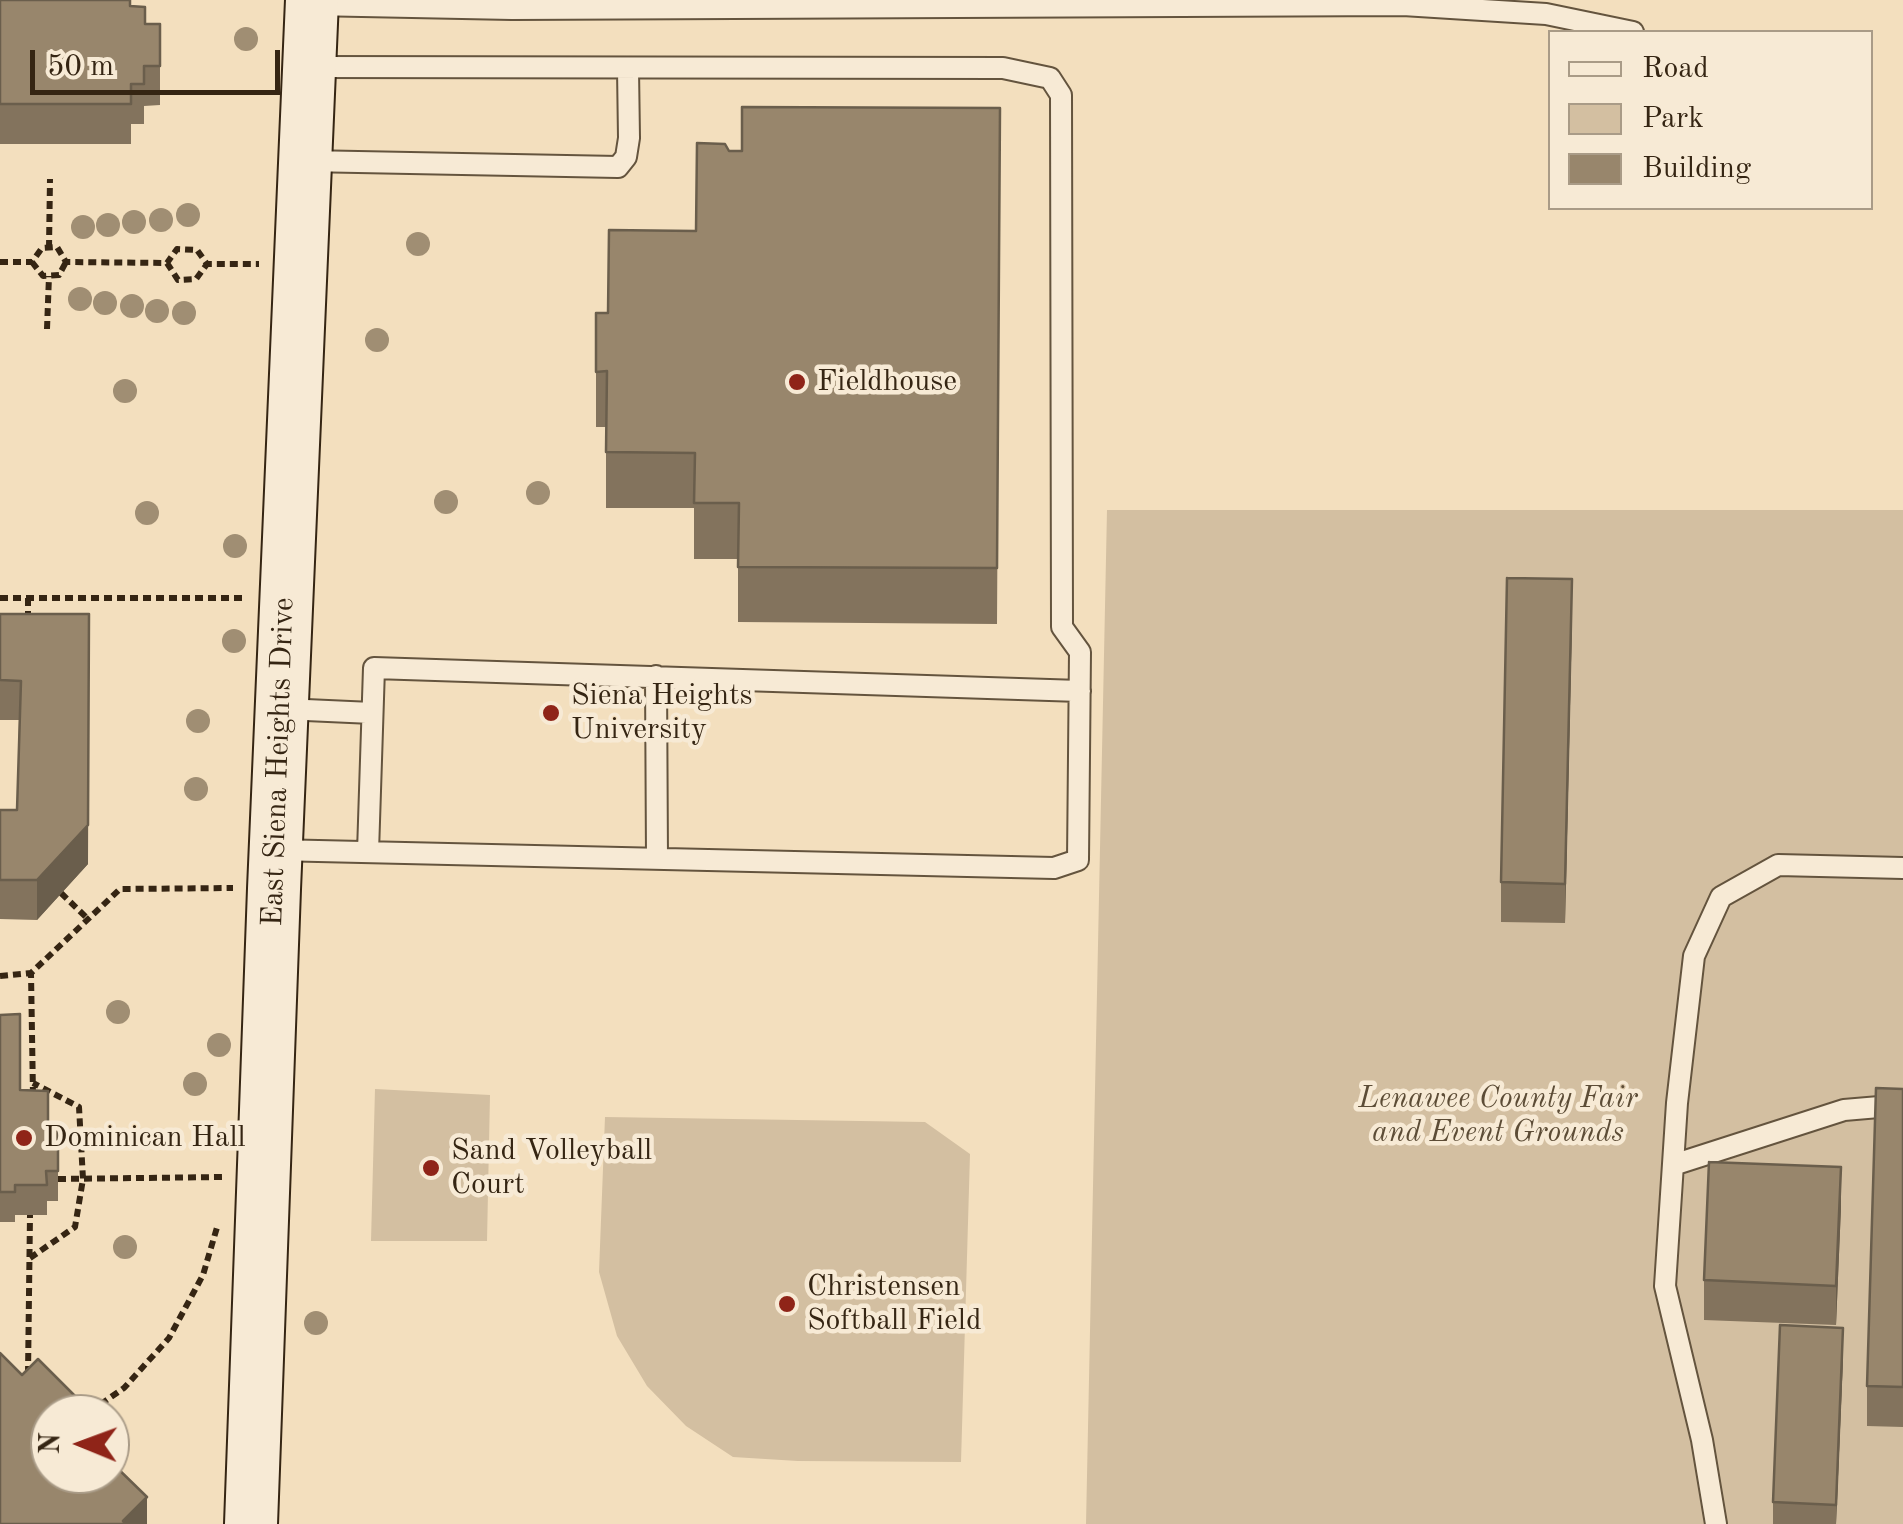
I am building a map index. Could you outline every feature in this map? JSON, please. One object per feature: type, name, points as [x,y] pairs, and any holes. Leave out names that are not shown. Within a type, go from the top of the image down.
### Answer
[{"type":"street","name":"East Siena Heights Drive","points":[[251,1524],[258,869],[282,709],[312,3]]},
{"type":"lane","points":[[312,3],[531,9],[1403,5],[1546,14],[1623,30]]},
{"type":"lane","points":[[258,869],[368,852],[1054,868],[1078,860],[1080,652],[1062,627],[1061,95],[1050,78],[1003,68],[310,67]]},
{"type":"lane","points":[[306,161],[618,167],[626,156],[629,138],[628,69]]},
{"type":"lane","points":[[368,852],[374,668],[1080,691]]},
{"type":"lane","points":[[656,676],[657,859]]},
{"type":"lane","points":[[282,709],[372,713]]},
{"type":"lane","points":[[1716,1524],[1702,1440],[1665,1286],[1677,1103],[1694,956],[1720,896],[1778,865],[1903,868]]},
{"type":"lane","points":[[1673,1166],[1844,1110],[1903,1105]]},
{"type":"path","points":[[49,248],[50,179]]},
{"type":"path","points":[[32,262],[42,248],[56,247],[66,262]]},
{"type":"path","points":[[167,263],[177,250],[197,250],[206,264]]},
{"type":"path","points":[[0,262],[32,262]]},
{"type":"path","points":[[32,262],[43,276],[59,275],[66,262]]},
{"type":"path","points":[[66,262],[167,263]]},
{"type":"path","points":[[167,263],[178,280],[196,279],[206,264]]},
{"type":"path","points":[[206,264],[265,264]]},
{"type":"path","points":[[47,329],[49,276]]},
{"type":"path","points":[[0,598],[251,598]]},
{"type":"path","points":[[28,598],[28,635]]},
{"type":"path","points":[[0,976],[31,973],[120,889],[258,869]]},
{"type":"path","points":[[61,893],[88,919]]},
{"type":"path","points":[[31,973],[34,1102]]},
{"type":"path","points":[[30,1258],[75,1227],[84,1178],[78,1107],[33,1084]]},
{"type":"path","points":[[58,1179],[214,1177]]},
{"type":"path","points":[[115,1394],[169,1338],[203,1275],[222,1209]]},
{"type":"path","points":[[14,1373],[28,1377],[30,1215]]},
{"type":"green space","name":"Lenawee County Fair and Event Grounds","points":[[1107,510],[1903,510],[1903,1524],[1086,1524]]},
{"type":"green space","name":"Sand Volleyball Court","points":[[375,1089],[490,1095],[487,1241],[371,1241]]},
{"type":"green space","name":"Christensen Softball Field","points":[[605,1117],[925,1122],[970,1154],[961,1462],[733,1457],[686,1426],[647,1386],[617,1336],[599,1272]]},
{"type":"building","points":[[0,0],[130,0],[130,6],[145,7],[145,24],[160,24],[160,66],[144,66],[144,84],[131,84],[131,104],[0,104]]},
{"type":"building","name":"Fieldhouse","points":[[742,107],[1000,108],[997,568],[738,567],[739,503],[694,503],[695,453],[606,452],[607,371],[596,372],[596,313],[608,313],[609,230],[696,231],[697,143],[725,144],[729,151],[742,151]]},
{"type":"building","points":[[1507,578],[1572,579],[1565,884],[1501,882]]},
{"type":"building","points":[[0,614],[89,614],[88,825],[37,880],[0,880],[0,810],[17,810],[21,681],[0,680]]},
{"type":"building","name":"Dominican Hall","points":[[20,1014],[20,1090],[48,1091],[48,1125],[58,1125],[58,1171],[46,1171],[47,1185],[15,1185],[15,1192],[0,1192],[0,1015]]},
{"type":"building","points":[[1876,1088],[1903,1089],[1903,1387],[1867,1386]]},
{"type":"building","points":[[1709,1162],[1841,1167],[1836,1286],[1704,1280]]},
{"type":"building","points":[[1780,1325],[1843,1328],[1836,1505],[1773,1502]]},
{"type":"building","points":[[0,1353],[22,1375],[38,1359],[73,1394],[30,1394],[30,1494],[130,1494],[130,1480],[147,1497],[123,1521],[126,1524],[0,1524]]},
{"type":"place","name":"Fieldhouse","points":[[797,382]]},
{"type":"place","name":"Siena Heights University","points":[[551,713]]},
{"type":"place","name":"Dominican Hall","points":[[24,1138]]},
{"type":"place","name":"Sand Volleyball Court","points":[[431,1168]]},
{"type":"place","name":"Christensen Softball Field","points":[[787,1304]]}]
